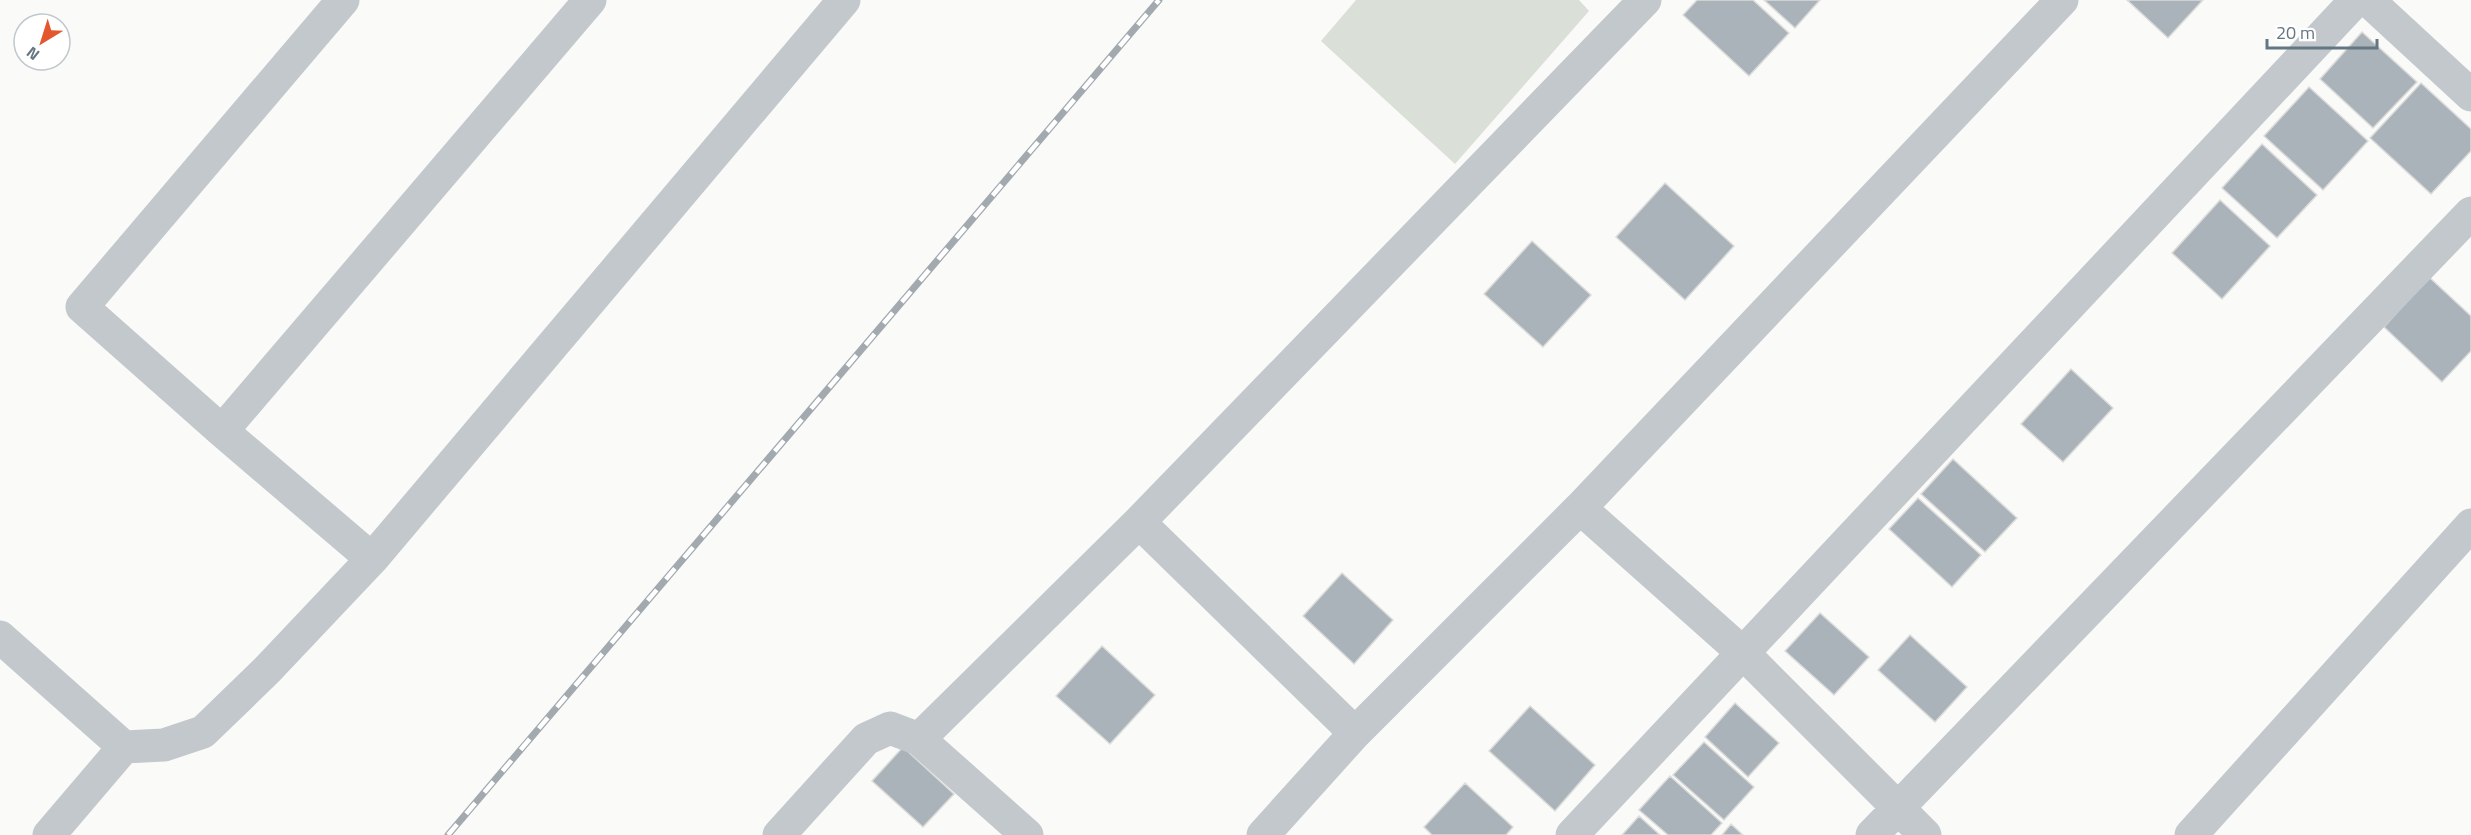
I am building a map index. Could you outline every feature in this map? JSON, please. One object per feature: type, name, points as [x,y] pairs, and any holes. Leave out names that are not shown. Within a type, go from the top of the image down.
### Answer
[{"type":"street","points":[[343,0],[82,307],[372,559]]},
{"type":"street","points":[[222,431],[590,0]]},
{"type":"street","points":[[0,637],[124,747],[164,745],[203,732],[267,670],[372,559],[844,0]]},
{"type":"street","points":[[919,739],[1139,522],[1645,0]]},
{"type":"street","points":[[1263,835],[1354,732],[1580,508],[2062,0]]},
{"type":"street","points":[[1572,835],[2356,0]]},
{"type":"street","points":[[2368,0],[2465,78]]},
{"type":"street","points":[[1872,835],[2471,213]]},
{"type":"street","points":[[1580,508],[1743,653],[1925,835]]},
{"type":"street","points":[[1139,522],[1354,732]]},
{"type":"street","points":[[2191,835],[2471,525]]},
{"type":"street","points":[[779,835],[866,739],[890,728],[919,739],[1028,835]]},
{"type":"street","points":[[49,835],[124,747]]},
{"type":"shaded area","points":[[1356,0],[1579,0],[1589,11],[1455,164],[1321,41]]},
{"type":"building","points":[[1697,0],[1753,0],[1789,33],[1749,76],[1683,15]]},
{"type":"building","points":[[1764,0],[1820,0],[1795,28]]},
{"type":"building","points":[[2127,0],[2203,0],[2168,38]]},
{"type":"building","points":[[2362,32],[2417,82],[2373,128],[2320,79]]},
{"type":"building","points":[[2421,83],[2471,129],[2471,151],[2431,194],[2370,138]]},
{"type":"building","points":[[2309,87],[2368,141],[2323,190],[2264,136]]},
{"type":"building","points":[[2262,144],[2317,195],[2277,238],[2222,188]]},
{"type":"building","points":[[1665,183],[1734,246],[1685,300],[1616,237]]},
{"type":"building","points":[[2220,200],[2270,246],[2222,299],[2172,253]]},
{"type":"building","points":[[1532,241],[1591,295],[1543,347],[1484,294]]},
{"type":"building","points":[[2429,277],[2471,316],[2471,351],[2442,382],[2384,327]]},
{"type":"building","points":[[2071,369],[2113,408],[2063,462],[2021,424]]},
{"type":"building","points":[[1953,459],[2017,518],[1985,552],[1921,494]]},
{"type":"building","points":[[1918,498],[1981,555],[1952,587],[1889,529]]},
{"type":"building","points":[[1342,573],[1393,620],[1354,664],[1303,616]]},
{"type":"building","points":[[1820,613],[1869,657],[1834,695],[1785,651]]},
{"type":"building","points":[[1910,635],[1967,687],[1935,722],[1878,670]]},
{"type":"building","points":[[1102,646],[1155,695],[1110,744],[1056,696]]},
{"type":"building","points":[[1735,703],[1779,743],[1748,777],[1705,737]]},
{"type":"building","points":[[1530,706],[1595,765],[1555,811],[1489,751]]},
{"type":"building","points":[[1704,742],[1754,787],[1724,820],[1673,775]]},
{"type":"building","points":[[903,747],[954,794],[923,827],[872,781]]},
{"type":"building","points":[[1670,776],[1722,823],[1711,835],[1668,835],[1639,810]]},
{"type":"building","points":[[1465,783],[1513,827],[1506,835],[1432,835],[1424,827]]},
{"type":"building","points":[[1639,816],[1660,835],[1622,835]]},
{"type":"building","points":[[1731,824],[1743,835],[1722,835]]},
{"type":"railway","points":[[448,835],[1159,0]]}]
